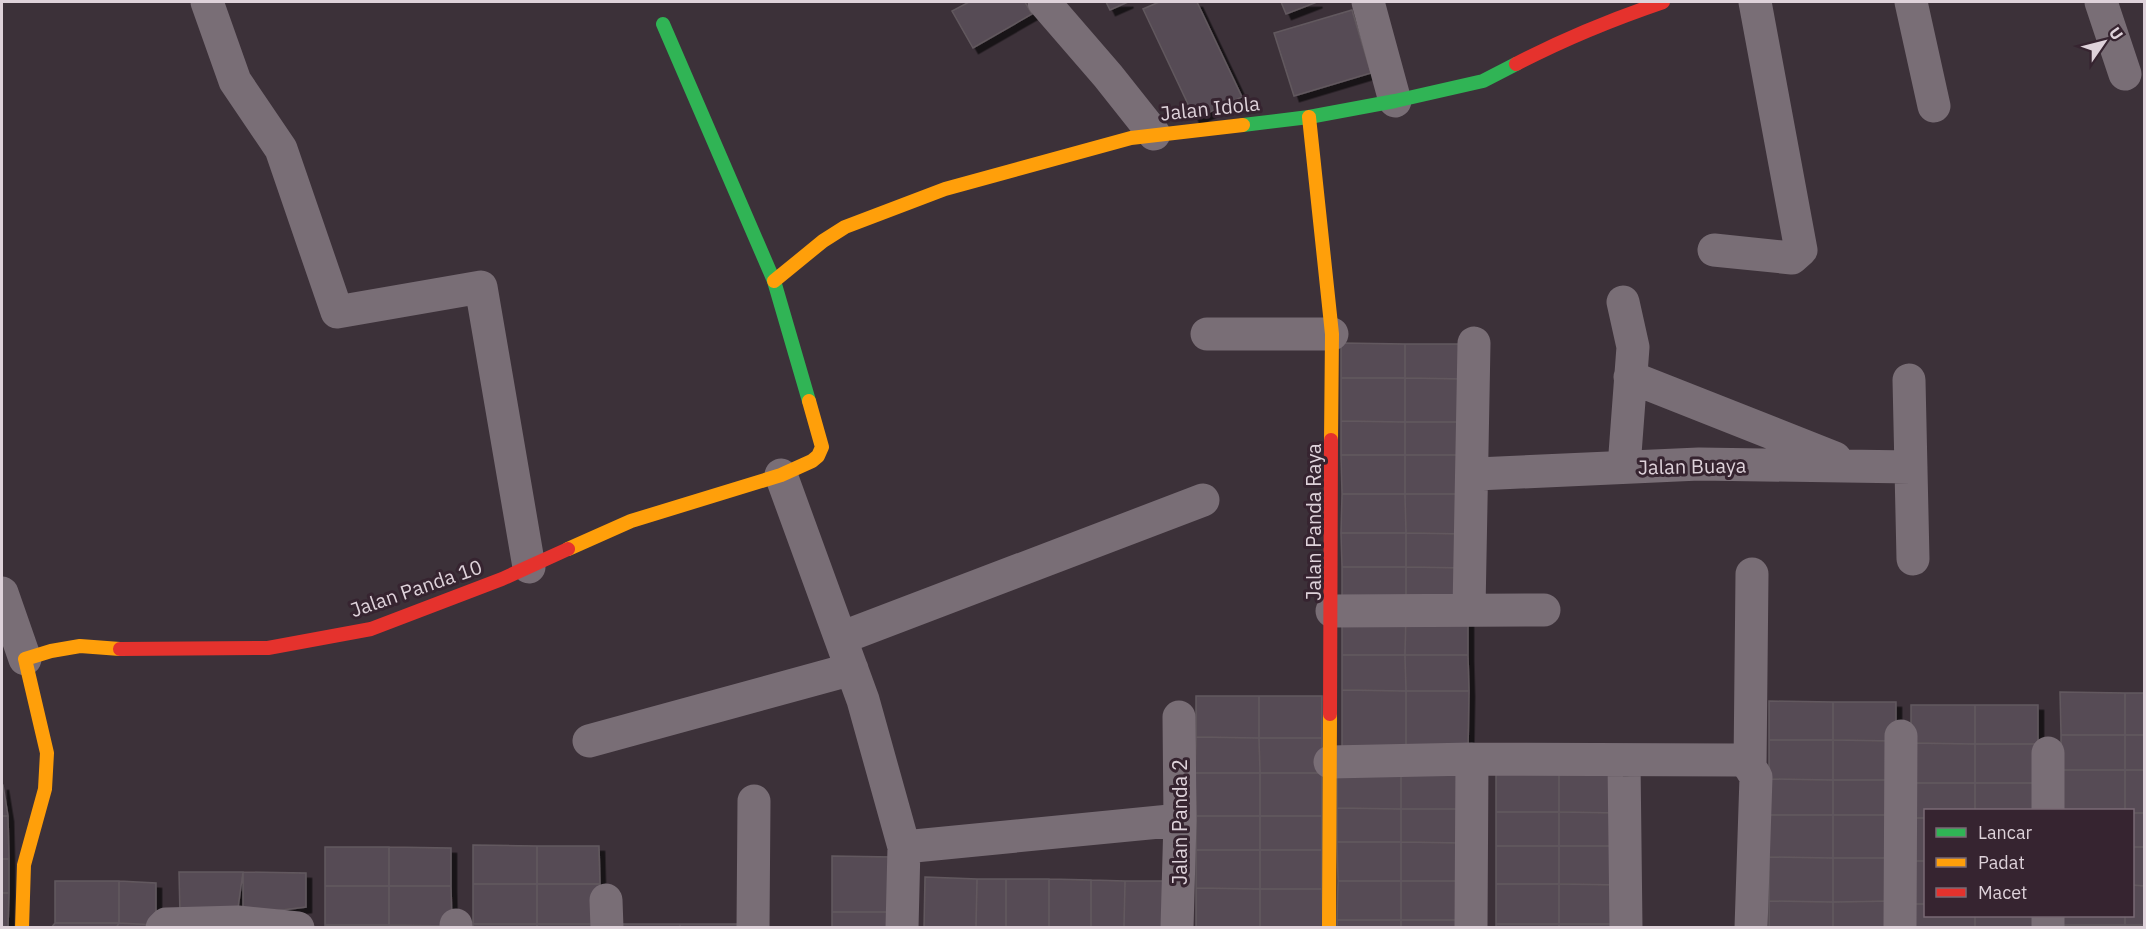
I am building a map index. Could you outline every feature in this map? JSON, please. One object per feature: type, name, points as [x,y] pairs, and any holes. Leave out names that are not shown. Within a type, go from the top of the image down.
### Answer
[{"type":"street","points":[[207,2],[235,81],[281,149],[336,312],[481,287],[529,567]]},
{"type":"street","points":[[1044,2],[1154,134]]},
{"type":"street","points":[[1368,2],[1395,101]]},
{"type":"street","name":"Jalan Idola","points":[[774,281],[823,241],[845,227],[945,189],[1131,138],[1309,117],[1483,81],[1544,49],[1608,21],[1663,2]]},
{"type":"street","points":[[1714,250],[1792,258],[1801,250],[1755,2]]},
{"type":"street","points":[[1911,2],[1934,106]]},
{"type":"street","points":[[2102,2],[2125,74]]},
{"type":"street","points":[[663,24],[774,281]]},
{"type":"street","name":"Jalan Panda Raya","points":[[1309,117],[1332,334],[1329,927]]},
{"type":"street","name":"Jalan Panda 10","points":[[25,659],[51,651],[80,646],[113,649],[268,648],[371,628],[529,567],[631,521],[781,475],[812,461],[818,456],[822,447],[796,364],[774,281]]},
{"type":"street","points":[[1623,302],[1632,347],[1624,467]]},
{"type":"street","points":[[1207,334],[1332,334]]},
{"type":"street","points":[[1468,610],[1473,471],[1474,343]]},
{"type":"street","points":[[1630,377],[1855,466]]},
{"type":"street","points":[[1909,380],[1913,559]]},
{"type":"street","name":"Jalan Buaya","points":[[1473,471],[1700,464],[1911,467]]},
{"type":"street","points":[[781,475],[863,700],[903,847],[902,927]]},
{"type":"street","points":[[840,638],[1203,500]]},
{"type":"street","points":[[1750,767],[1752,574]]},
{"type":"street","points":[[2,593],[25,659],[47,753],[45,789],[24,865],[22,927]]},
{"type":"street","points":[[1332,611],[1545,610]]},
{"type":"street","points":[[589,741],[852,669]]},
{"type":"street","name":"Jalan Panda 2","points":[[1177,927],[1180,820],[1179,717]]},
{"type":"street","points":[[1900,927],[1901,736]]},
{"type":"street","points":[[2048,753],[2048,809]]},
{"type":"street","points":[[1330,762],[1472,759],[1744,761],[1756,777],[1751,927]]},
{"type":"street","points":[[1471,927],[1472,759]]},
{"type":"street","points":[[1624,761],[1626,927]]},
{"type":"street","points":[[753,927],[754,801]]},
{"type":"street","points":[[903,847],[1180,820]]},
{"type":"street","points":[[162,927],[166,924],[238,922],[298,927]]},
{"type":"building","points":[[969,2],[1025,2],[1032,14],[973,48],[952,11]]},
{"type":"building","points":[[1106,2],[1128,2],[1110,10]]},
{"type":"building","points":[[1159,2],[1197,2],[1242,97],[1195,119],[1143,9]]},
{"type":"building","points":[[1281,2],[1317,2],[1286,14]]},
{"type":"building","points":[[1352,10],[1371,73],[1294,96],[1274,33]]},
{"type":"building","points":[[1341,343],[1405,344],[1405,378],[1341,378]]},
{"type":"building","points":[[1405,344],[1467,344],[1468,379],[1405,378]]},
{"type":"building","points":[[1341,378],[1405,378],[1405,422],[1341,421]]},
{"type":"building","points":[[1405,378],[1468,379],[1468,422],[1405,422]]},
{"type":"building","points":[[1341,421],[1405,422],[1405,455],[1341,455]]},
{"type":"building","points":[[1405,422],[1468,422],[1468,455],[1405,455]]},
{"type":"building","points":[[1341,455],[1405,455],[1405,494],[1342,494]]},
{"type":"building","points":[[1405,455],[1468,455],[1468,494],[1405,494]]},
{"type":"building","points":[[1342,494],[1405,494],[1406,533],[1341,533]]},
{"type":"building","points":[[1405,494],[1468,494],[1468,534],[1406,533]]},
{"type":"building","points":[[1341,533],[1406,533],[1406,567],[1342,567]]},
{"type":"building","points":[[1406,533],[1468,534],[1468,568],[1406,567]]},
{"type":"building","points":[[1342,567],[1406,567],[1406,609],[1342,608]]},
{"type":"building","points":[[1406,567],[1468,568],[1468,608],[1406,609]]},
{"type":"building","points":[[1406,613],[1405,655],[1342,655],[1342,614]]},
{"type":"building","points":[[1406,613],[1468,615],[1468,655],[1405,655]]},
{"type":"building","points":[[1342,655],[1405,655],[1406,691],[1342,690]]},
{"type":"building","points":[[1405,655],[1468,655],[1469,691],[1406,691]]},
{"type":"building","points":[[1342,690],[1406,691],[1406,752],[1342,752]]},
{"type":"building","points":[[1406,691],[1469,691],[1468,752],[1406,752]]},
{"type":"building","points":[[2060,692],[2125,693],[2125,735],[2061,735]]},
{"type":"building","points":[[2125,693],[2144,693],[2144,735],[2125,735]]},
{"type":"building","points":[[1196,696],[1259,696],[1259,738],[1196,737]]},
{"type":"building","points":[[1259,696],[1322,696],[1322,738],[1259,738]]},
{"type":"building","points":[[1769,701],[1833,702],[1833,740],[1769,740]]},
{"type":"building","points":[[1833,702],[1896,702],[1896,741],[1833,740]]},
{"type":"building","points":[[1911,705],[1975,705],[1975,744],[1911,743]]},
{"type":"building","points":[[1975,705],[2038,705],[2038,744],[1975,744]]},
{"type":"building","points":[[2061,735],[2125,735],[2125,770],[2061,770]]},
{"type":"building","points":[[2125,735],[2144,735],[2144,770],[2125,770]]},
{"type":"building","points":[[1196,737],[1259,738],[1260,773],[1195,773]]},
{"type":"building","points":[[1259,738],[1322,738],[1322,773],[1260,773]]},
{"type":"building","points":[[1769,740],[1833,740],[1833,780],[1769,779]]},
{"type":"building","points":[[1833,740],[1896,741],[1895,780],[1833,780]]},
{"type":"building","points":[[1911,743],[1975,744],[1975,783],[1911,783]]},
{"type":"building","points":[[1975,744],[2038,744],[2038,783],[1975,783]]},
{"type":"building","points":[[1337,765],[1401,765],[1401,809],[1337,808]]},
{"type":"building","points":[[1401,765],[1463,766],[1464,809],[1401,809]]},
{"type":"building","points":[[1496,769],[1559,769],[1559,812],[1496,812]]},
{"type":"building","points":[[1559,769],[1622,769],[1622,813],[1559,812]]},
{"type":"building","points":[[2061,770],[2125,770],[2125,809],[2061,809]]},
{"type":"building","points":[[2125,770],[2144,770],[2144,813],[2134,813],[2134,809],[2125,809]]},
{"type":"building","points":[[1195,773],[1260,773],[1260,816],[1196,816]]},
{"type":"building","points":[[1260,773],[1322,773],[1322,816],[1260,816]]},
{"type":"building","points":[[1769,779],[1833,780],[1833,815],[1769,815]]},
{"type":"building","points":[[1833,780],[1895,780],[1895,815],[1833,815]]},
{"type":"building","points":[[1911,783],[1975,783],[1975,809],[1924,809],[1924,818],[1912,818]]},
{"type":"building","points":[[1975,783],[2038,783],[2038,809],[1975,809]]},
{"type":"building","points":[[3,785],[8,816],[2,816]]},
{"type":"building","points":[[1337,808],[1401,809],[1401,842],[1337,842]]},
{"type":"building","points":[[1401,809],[1464,809],[1463,843],[1401,842]]},
{"type":"building","points":[[1496,812],[1559,812],[1559,846],[1496,846]]},
{"type":"building","points":[[1559,812],[1622,813],[1622,846],[1559,846]]},
{"type":"building","points":[[2134,813],[2144,813],[2144,847],[2134,847]]},
{"type":"building","points":[[1769,815],[1833,815],[1833,858],[1769,857]]},
{"type":"building","points":[[1833,815],[1895,815],[1895,858],[1833,858]]},
{"type":"building","points":[[2,816],[8,816],[9,859],[2,859]]},
{"type":"building","points":[[1196,816],[1260,816],[1260,850],[1196,850]]},
{"type":"building","points":[[1260,816],[1322,816],[1322,850],[1260,850]]},
{"type":"building","points":[[1912,818],[1924,818],[1924,861],[1912,861]]},
{"type":"building","points":[[1337,842],[1401,842],[1401,881],[1338,881]]},
{"type":"building","points":[[1401,842],[1463,843],[1464,881],[1401,881]]},
{"type":"building","points":[[473,845],[537,846],[537,884],[473,884]]},
{"type":"building","points":[[537,846],[599,846],[600,884],[537,884]]},
{"type":"building","points":[[1496,846],[1559,846],[1559,884],[1496,884]]},
{"type":"building","points":[[1559,846],[1622,846],[1622,885],[1559,884]]},
{"type":"building","points":[[325,847],[389,847],[389,886],[325,886]]},
{"type":"building","points":[[389,847],[451,848],[451,886],[389,886]]},
{"type":"building","points":[[2134,847],[2144,847],[2144,886],[2134,885]]},
{"type":"building","points":[[1196,850],[1260,850],[1260,889],[1196,888]]},
{"type":"building","points":[[1260,850],[1322,850],[1322,889],[1260,889]]},
{"type":"building","points":[[832,856],[894,857],[894,912],[832,912]]},
{"type":"building","points":[[1769,857],[1833,858],[1833,902],[1769,901]]},
{"type":"building","points":[[1833,858],[1895,858],[1896,901],[1833,902]]},
{"type":"building","points":[[2,859],[9,859],[9,893],[2,893]]},
{"type":"building","points":[[1912,861],[1924,861],[1924,904],[1912,904]]},
{"type":"building","points":[[179,872],[243,872],[238,908],[180,915]]},
{"type":"building","points":[[243,872],[306,873],[306,907],[243,915]]},
{"type":"building","points":[[925,877],[977,879],[976,928],[924,928]]},
{"type":"building","points":[[977,879],[1006,879],[1006,928],[976,928]]},
{"type":"building","points":[[1006,879],[1049,879],[1049,928],[1006,928]]},
{"type":"building","points":[[1049,879],[1091,880],[1091,928],[1049,928]]},
{"type":"building","points":[[1091,880],[1125,881],[1124,928],[1091,928]]},
{"type":"building","points":[[55,881],[119,881],[119,923],[55,923]]},
{"type":"building","points":[[119,881],[156,883],[156,925],[119,923]]},
{"type":"building","points":[[1125,881],[1168,881],[1168,928],[1124,928]]},
{"type":"building","points":[[1338,881],[1401,881],[1401,920],[1337,920]]},
{"type":"building","points":[[1401,881],[1464,881],[1464,920],[1401,920]]},
{"type":"building","points":[[473,884],[537,884],[537,924],[473,924]]},
{"type":"building","points":[[537,884],[600,884],[599,924],[537,924]]},
{"type":"building","points":[[1496,884],[1559,884],[1559,924],[1496,924]]},
{"type":"building","points":[[1559,884],[1622,885],[1622,924],[1559,924]]},
{"type":"building","points":[[2134,885],[2144,886],[2144,925],[2125,925],[2125,917],[2134,917]]},
{"type":"building","points":[[325,886],[389,886],[389,925],[325,925]]},
{"type":"building","points":[[389,886],[451,886],[452,926],[389,925]]},
{"type":"building","points":[[1196,888],[1260,889],[1260,928],[1196,928]]},
{"type":"building","points":[[1260,889],[1322,889],[1323,928],[1260,928]]},
{"type":"building","points":[[2,893],[9,893],[8,928],[2,928]]},
{"type":"building","points":[[1769,901],[1833,902],[1833,928],[1769,928]]},
{"type":"building","points":[[1896,901],[1896,928],[1833,928],[1833,902]]},
{"type":"building","points":[[1912,904],[1924,904],[1924,917],[1975,917],[1975,928],[1912,928]]},
{"type":"building","points":[[832,912],[894,912],[894,928],[832,928]]},
{"type":"building","points":[[1975,917],[2038,917],[2038,928],[1975,928]]},
{"type":"building","points":[[2061,917],[2125,917],[2125,925],[2061,925]]},
{"type":"building","points":[[1337,920],[1401,920],[1401,928],[1337,928]]},
{"type":"building","points":[[1401,920],[1464,920],[1464,928],[1401,928]]},
{"type":"building","points":[[55,923],[119,923],[116,928],[51,928]]},
{"type":"building","points":[[119,923],[156,925],[156,928],[116,928]]},
{"type":"building","points":[[473,924],[537,924],[537,928],[473,928]]},
{"type":"building","points":[[537,924],[599,924],[599,928],[537,928]]},
{"type":"building","points":[[616,924],[680,924],[680,928],[616,928]]},
{"type":"building","points":[[680,924],[742,924],[742,928],[680,928]]},
{"type":"building","points":[[1496,924],[1559,924],[1559,928],[1496,928]]},
{"type":"building","points":[[1559,924],[1622,924],[1622,928],[1559,928]]},
{"type":"building","points":[[325,925],[389,925],[389,928],[325,928]]},
{"type":"building","points":[[389,925],[452,926],[452,928],[389,928]]},
{"type":"building","points":[[2061,925],[2125,925],[2125,928],[2061,928]]},
{"type":"building","points":[[2125,925],[2144,925],[2144,928],[2125,928]]},
{"type":"traffic: fast","points":[[663,24],[774,281],[809,401]]},
{"type":"traffic: fast","points":[[1243,125],[1309,117],[1395,101],[1483,81],[1516,64]]},
{"type":"traffic: slow","points":[[1309,117],[1332,334],[1331,440]]},
{"type":"traffic: slow","points":[[774,281],[823,241],[845,227],[945,189],[1131,138],[1243,125]]},
{"type":"traffic: slow","points":[[568,549],[631,521],[781,475],[812,461],[818,456],[822,447],[809,401]]},
{"type":"traffic: slow","points":[[22,928],[24,865],[45,789],[47,753],[25,659],[51,651],[80,646],[120,649]]},
{"type":"traffic: slow","points":[[1329,928],[1330,714]]},
{"type":"traffic: jam","points":[[1516,64],[1589,30],[1663,2]]},
{"type":"traffic: jam","points":[[1330,714],[1331,440]]},
{"type":"traffic: jam","points":[[120,649],[268,648],[371,629],[502,579],[568,549]]}]
